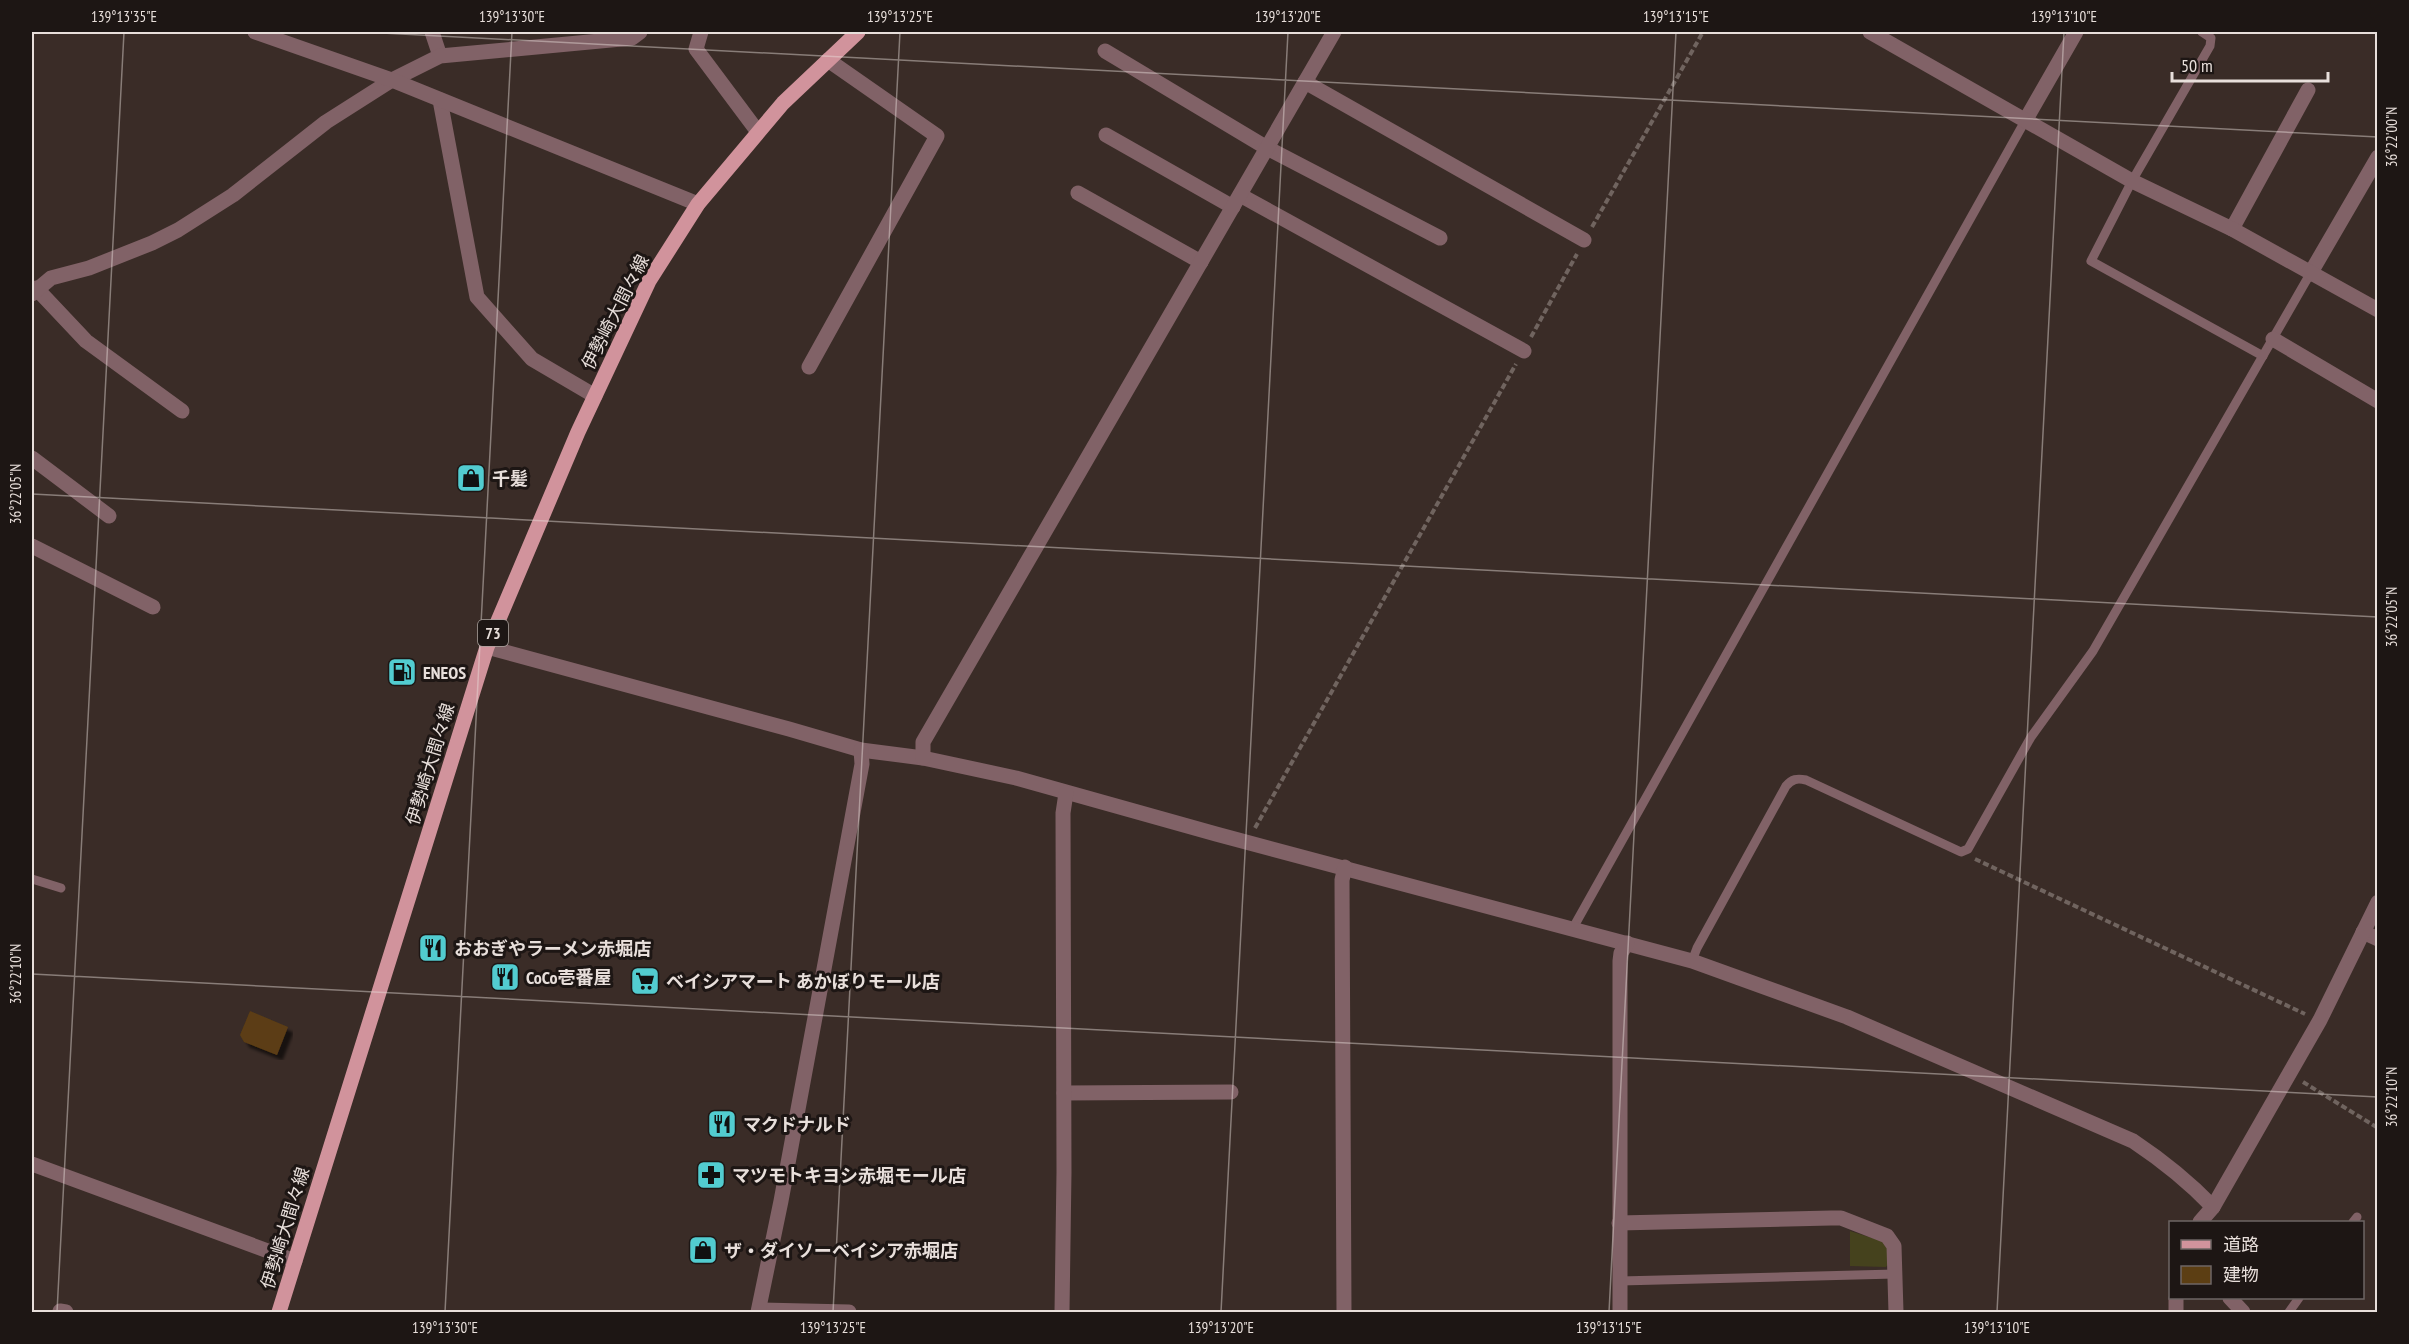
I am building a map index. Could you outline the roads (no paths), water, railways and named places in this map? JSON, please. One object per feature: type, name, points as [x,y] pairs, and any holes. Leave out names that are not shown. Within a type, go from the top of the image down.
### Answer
[{"type":"main road","name":"伊勢崎大間々線","points":[[279,1312],[487,647],[595,396],[649,281],[698,204],[783,103],[858,32]]},
{"type":"street","points":[[255,32],[392,80],[698,204]]},
{"type":"street","points":[[432,32],[440,56]]},
{"type":"street","points":[[182,411],[86,340],[34,291],[51,278],[89,268],[178,230],[233,195],[326,122],[392,80],[440,56],[632,38],[640,32]]},
{"type":"street","points":[[701,32],[696,50],[758,132]]},
{"type":"street","points":[[923,758],[923,742],[1334,32]]},
{"type":"street","points":[[1870,32],[2132,181],[2232,230],[2378,310]]},
{"type":"street","points":[[2025,121],[2076,32]]},
{"type":"street","points":[[1105,51],[1267,148],[1440,238]]},
{"type":"street","points":[[809,367],[937,136],[828,60]]},
{"type":"street","points":[[1305,82],[1584,240]]},
{"type":"street","points":[[2232,230],[2308,90]]},
{"type":"street","points":[[440,100],[477,297],[532,359],[595,396]]},
{"type":"street","points":[[1106,135],[1524,351]]},
{"type":"street","points":[[2310,274],[2378,157]]},
{"type":"street","points":[[1078,193],[1201,262]]},
{"type":"street","points":[[2274,339],[2378,401]]},
{"type":"street","points":[[32,458],[109,516]]},
{"type":"street","points":[[32,546],[153,607]]},
{"type":"street","points":[[487,647],[861,750],[923,758],[1016,778],[1692,961],[1847,1017],[2133,1141],[2188,1181],[2213,1207]]},
{"type":"street","points":[[849,1312],[758,1311],[781,1201],[854,810],[862,764],[861,750]]},
{"type":"street","points":[[1062,1312],[1063,813],[1066,793]]},
{"type":"street","points":[[1344,1312],[1342,880],[1345,867]]},
{"type":"street","points":[[2201,1221],[2213,1207],[2320,1020],[2378,902]]},
{"type":"street","points":[[2363,932],[2378,939]]},
{"type":"street","points":[[1620,1312],[1620,961],[1621,953],[1627,944]]},
{"type":"street","points":[[1064,1093],[1231,1092]]},
{"type":"street","points":[[32,1164],[295,1261]]},
{"type":"street","points":[[1619,1223],[1841,1218],[1887,1236],[1892,1241],[1896,1312]]},
{"type":"street","points":[[2231,1299],[2244,1312]]},
{"type":"lane","points":[[2202,32],[2211,38],[2210,46],[2132,181],[2091,261],[2263,356]]},
{"type":"lane","points":[[1573,928],[2025,121]]},
{"type":"lane","points":[[1692,961],[1786,786],[1791,781],[1806,780],[1961,852],[1968,849],[2031,737],[2093,651],[2310,274]]},
{"type":"lane","points":[[32,879],[61,888]]},
{"type":"lane","points":[[1620,1281],[1895,1274]]},
{"type":"lane","points":[[2289,1312],[2298,1299]]},
{"type":"place","name":"千髪","points":[[471,478]]},
{"type":"place","name":"ENEOS","points":[[402,672]]},
{"type":"place","name":"おおぎやラーメン赤堀店","points":[[433,948]]},
{"type":"place","name":"CoCo壱番屋","points":[[505,977]]},
{"type":"place","name":"ベイシアマート あかぼりモール店","points":[[645,981]]},
{"type":"place","name":"マクドナルド","points":[[722,1124]]},
{"type":"place","name":"マツモトキヨシ赤堀モール店","points":[[711,1175]]},
{"type":"place","name":"ザ・ダイソーベイシア赤堀店","points":[[703,1250]]}]
